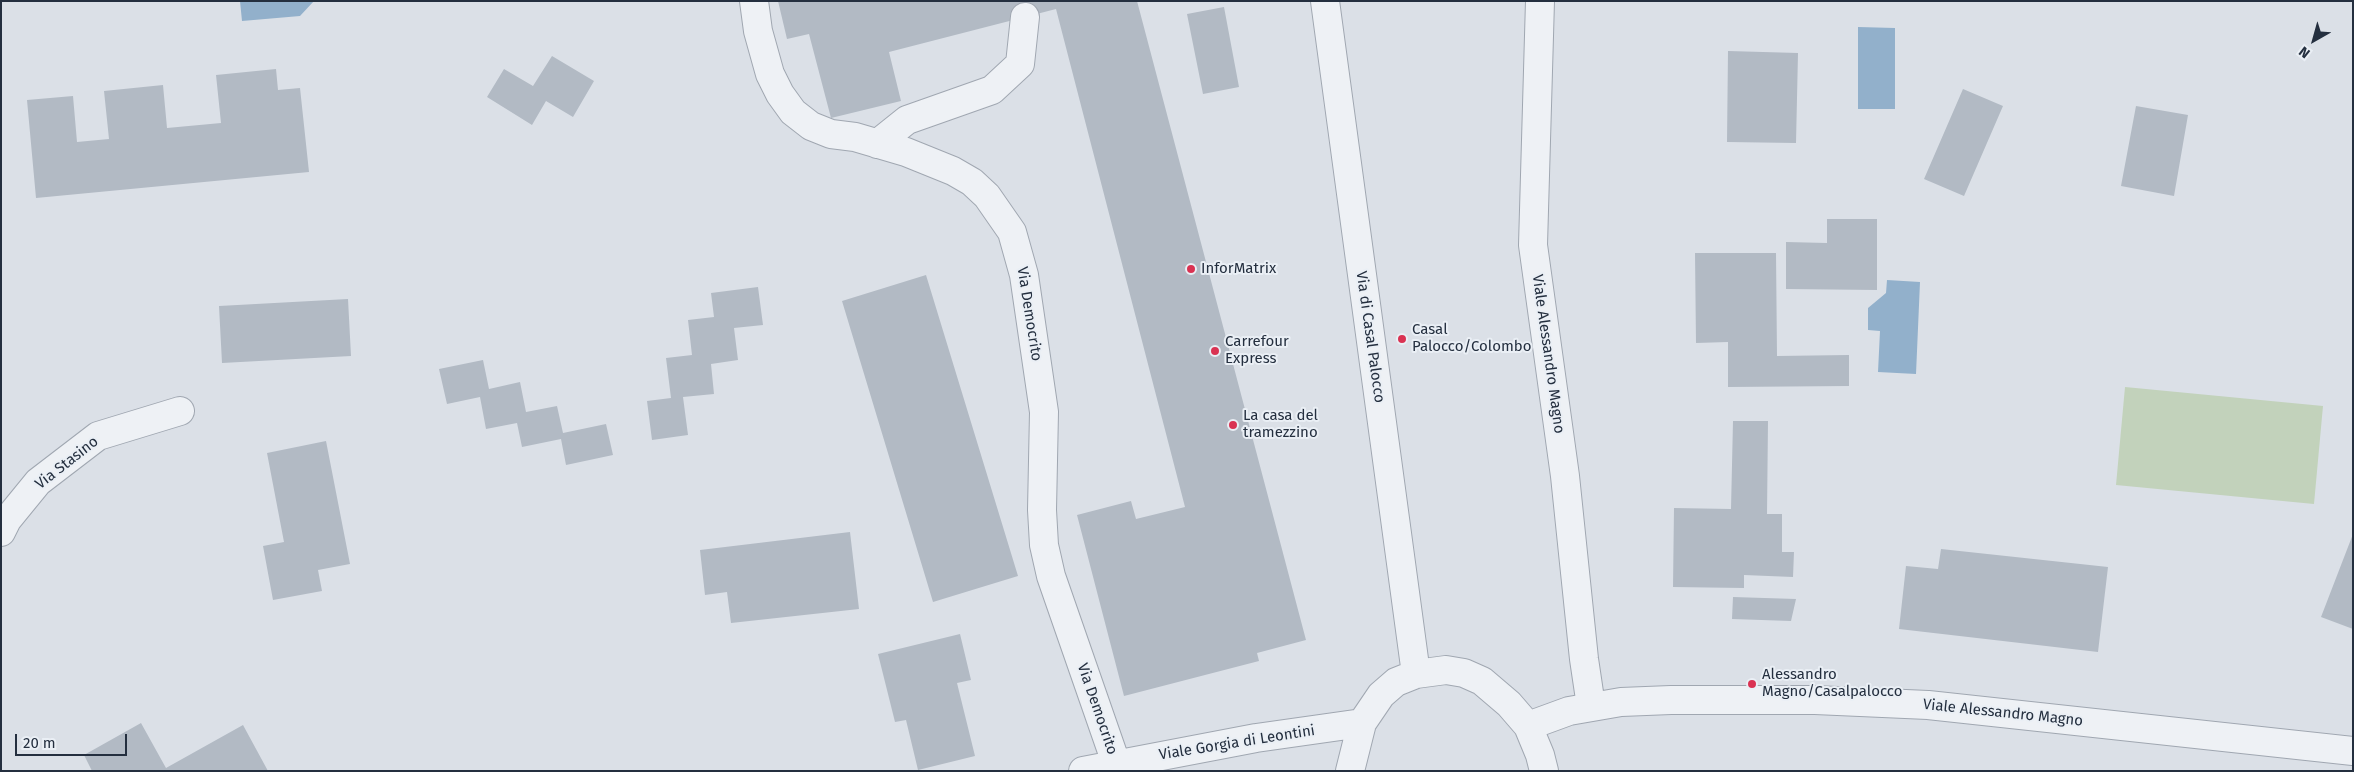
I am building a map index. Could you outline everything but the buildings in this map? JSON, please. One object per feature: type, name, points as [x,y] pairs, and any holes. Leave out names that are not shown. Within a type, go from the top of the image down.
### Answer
[{"type":"street","name":"Via Democrito","points":[[754,1],[758,31],[770,74],[780,94],[793,112],[811,126],[831,134],[856,137],[953,171],[972,182],[987,196],[1012,232],[1024,275],[1044,412],[1042,510],[1044,545],[1051,576],[1116,763]]},
{"type":"street","name":"Via di Casal Palocco","points":[[1325,1],[1416,674]]},
{"type":"street","name":"Viale Alessandro Magno","points":[[1540,1],[1533,246],[1565,476],[1584,659],[1592,706]]},
{"type":"street","points":[[877,144],[907,120],[992,90],[1020,64],[1025,17]]},
{"type":"street","name":"Via Stasino","points":[[1,532],[8,520],[38,482],[98,436],[180,411]]},
{"type":"street","points":[[1350,771],[1362,723],[1381,695],[1396,682],[1416,674],[1446,670],[1472,676],[1500,695],[1528,726],[1540,755],[1544,771]]},
{"type":"street","name":"Viale Alessandro Magno","points":[[1528,726],[1569,711],[1592,706],[1646,701],[1747,699],[1896,703],[2353,751]]},
{"type":"street","name":"Viale Gorgia di Leontini","points":[[1083,771],[1116,763],[1256,738],[1362,723]]},
{"type":"green space","points":[[2125,387],[2323,406],[2314,504],[2116,485]]},
{"type":"water","points":[[240,1],[314,1],[300,16],[242,21]]},
{"type":"water","points":[[1858,27],[1895,28],[1895,109],[1858,109]]},
{"type":"water","points":[[1887,280],[1920,282],[1916,374],[1878,372],[1880,331],[1868,330],[1868,308],[1886,293]]},
{"type":"place","name":"InforMatrix","points":[[1191,269]]},
{"type":"place","name":"Casal Palocco/Colombo","points":[[1402,339]]},
{"type":"place","name":"Carrefour Express","points":[[1215,351]]},
{"type":"place","name":"La casa del tramezzino","points":[[1233,425]]},
{"type":"place","name":"Alessandro Magno/Casalpalocco","points":[[1752,684]]}]
